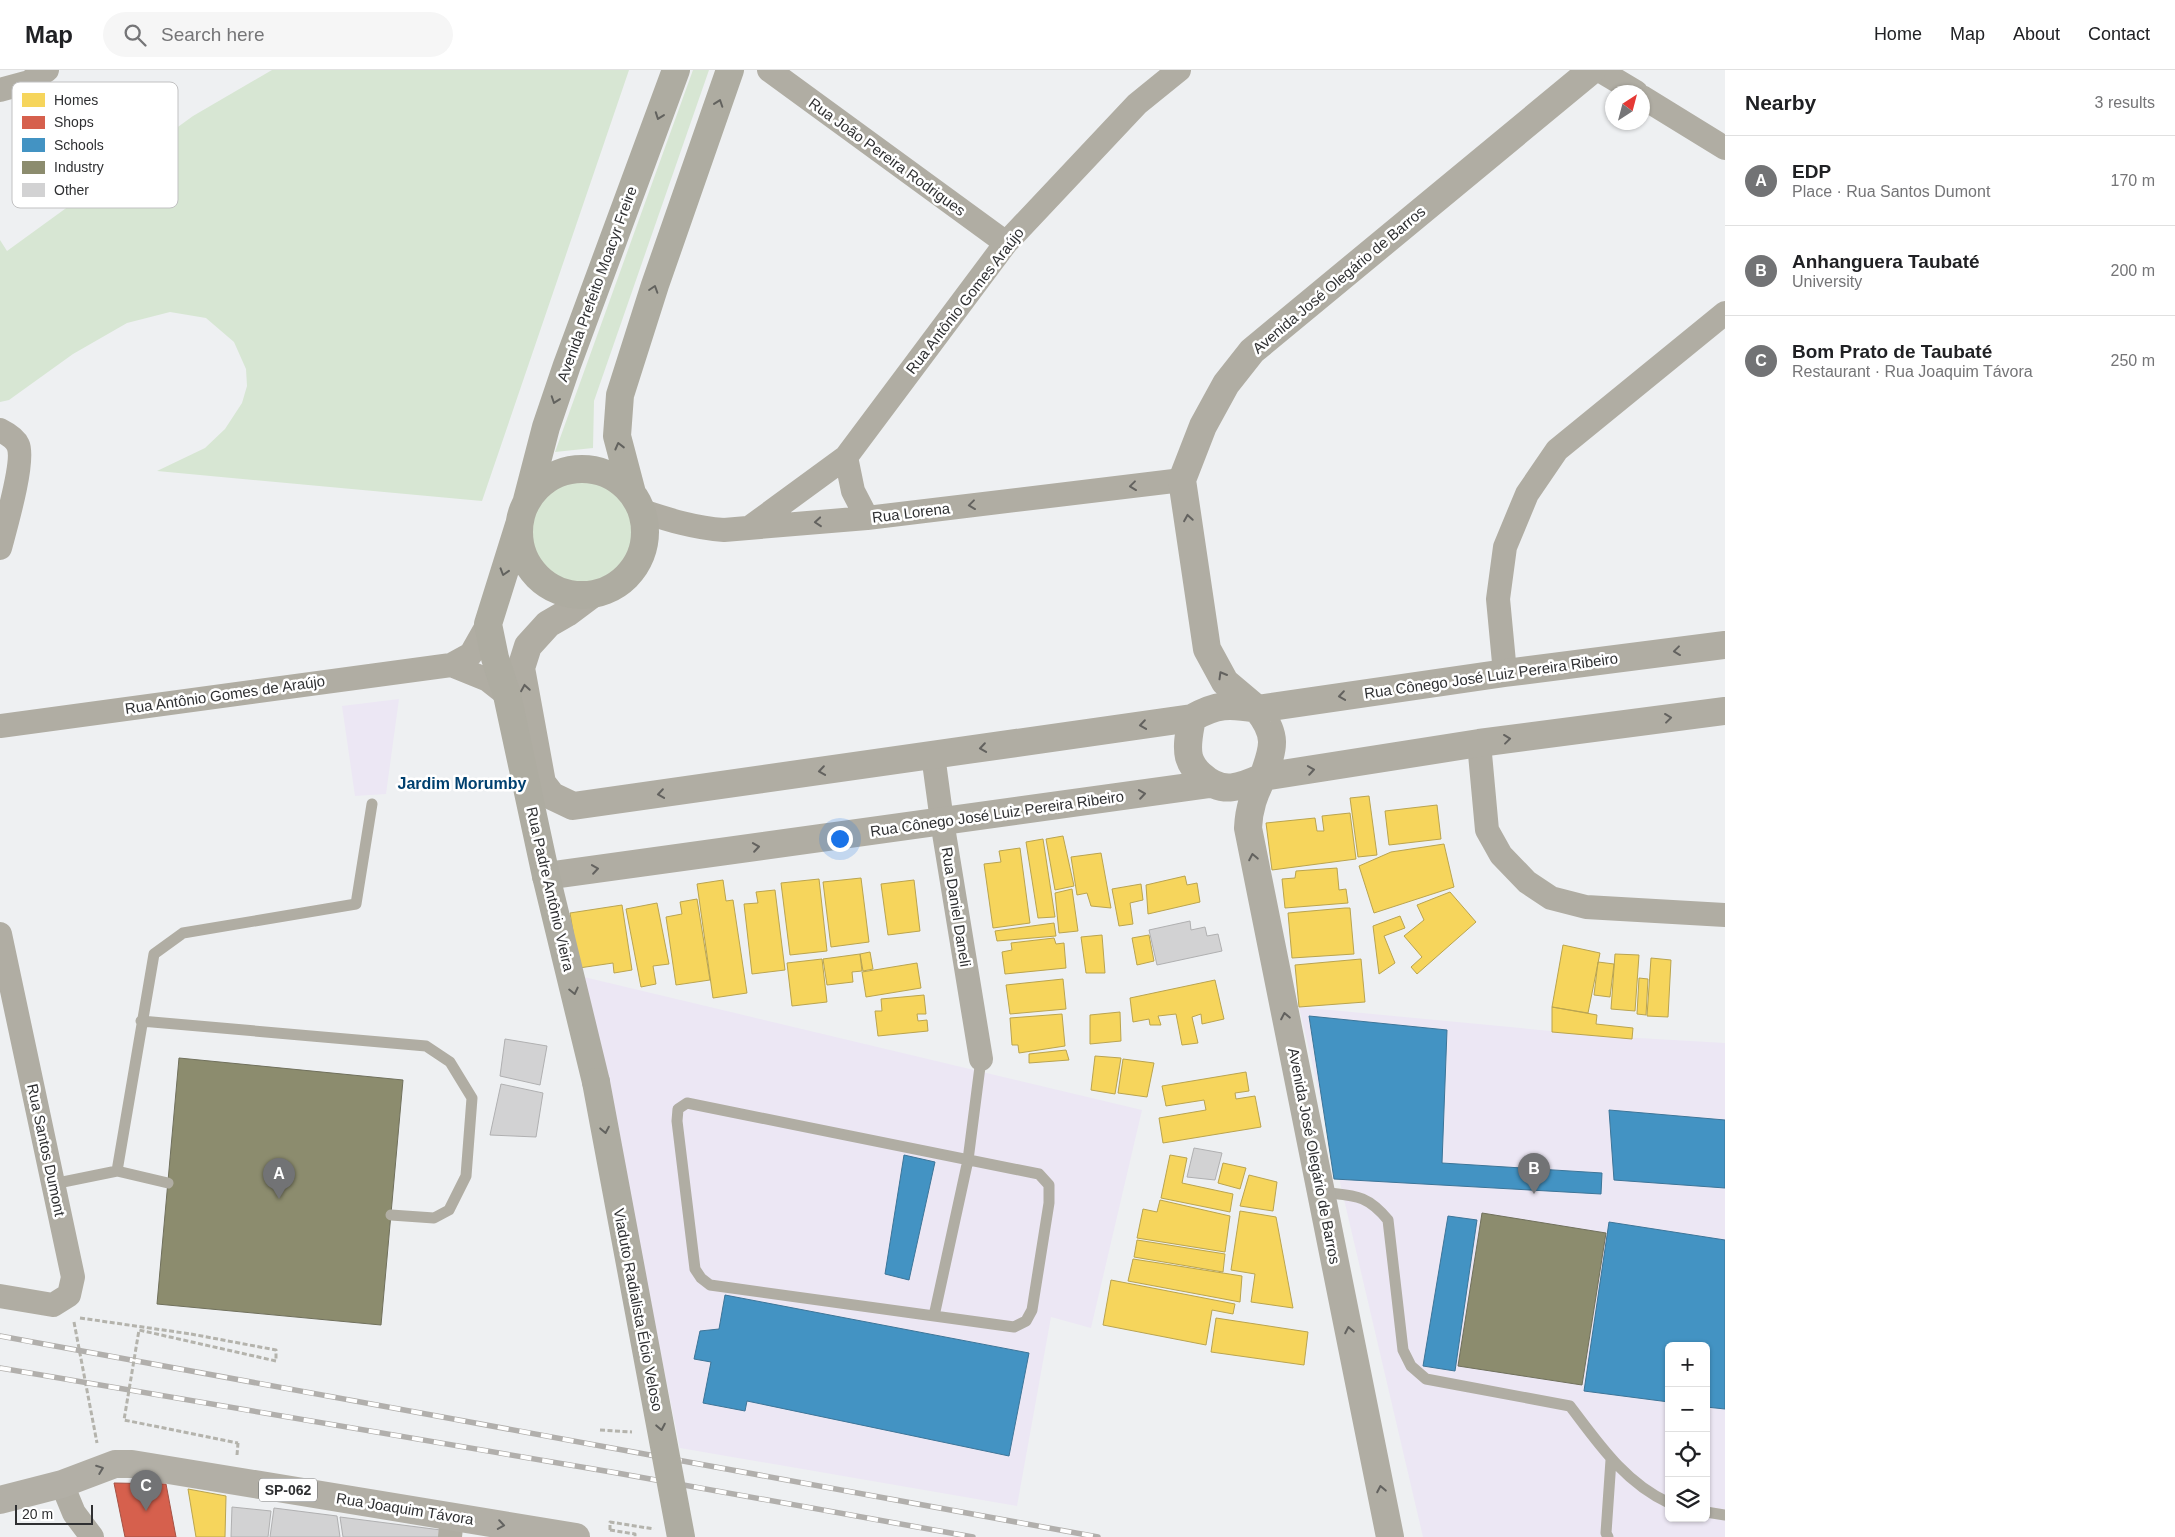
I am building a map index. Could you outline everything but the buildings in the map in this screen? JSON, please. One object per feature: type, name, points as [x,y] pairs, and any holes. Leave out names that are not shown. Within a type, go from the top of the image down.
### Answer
[{"type":"main road","name":"Avenida Prefeito Moacyr Freire","points":[[507,694],[495,658],[488,624],[523,513],[546,427],[567,365],[676,70]]},
{"type":"main road","name":"Avenida Prefeito Moacyr Freire","points":[[637,502],[616,479],[598,471],[577,469],[557,474],[540,485],[523,513],[520,544],[526,562],[538,578],[554,589],[572,595],[592,595],[610,590],[625,579],[637,565],[644,548],[645,530],[637,502],[617,436],[620,395],[655,285],[730,70]]},
{"type":"main road","name":"Rua Padre Antônio Vieira","points":[[507,694],[546,876],[596,1082]]},
{"type":"main road","name":"Viaduto Radialista Élcio Veloso","points":[[596,1082],[681,1537]]},
{"type":"main road","name":"Rua Joaquim Távora","points":[[0,1500],[62,1484],[115,1464],[132,1464],[451,1527],[576,1537]]},
{"type":"street","points":[[30,82],[47,70]]},
{"type":"street","name":"Rua João Pereira Rodrigues","points":[[769,70],[1006,243]]},
{"type":"street","name":"Rua Antônio Gomes Araújo","points":[[749,528],[846,457],[1006,243],[1137,104],[1179,70]]},
{"type":"street","name":"Avenida José Olegário de Barros","points":[[1257,709],[1225,682],[1207,649],[1182,480],[1203,426],[1226,384],[1252,351],[1592,70]]},
{"type":"street","points":[[1600,70],[1625,85]]},
{"type":"street","points":[[1650,102],[1725,148]]},
{"type":"street","points":[[1505,673],[1498,599],[1504,547],[1527,494],[1557,450],[1725,313]]},
{"type":"street","points":[[0,430],[9,434],[18,445],[20,464],[0,548]]},
{"type":"street","points":[[846,457],[852,492],[867,518]]},
{"type":"street","name":"Rua Lorena","points":[[637,502],[702,528],[724,530],[867,518],[1182,480]]},
{"type":"street","name":"Avenida Prefeito Moacyr Freire","points":[[573,806],[552,796],[542,783],[522,668],[528,646],[548,624],[592,595]]},
{"type":"street","name":"Rua Antônio Gomes de Araújo","points":[[0,726],[450,665],[471,654],[488,624]]},
{"type":"street","name":"Rua Cônego José Luiz Pereira Ribeiro","points":[[573,806],[1192,718],[1220,705],[1234,704],[1257,709],[1505,673],[1725,645]]},
{"type":"street","name":"Rua Antônio Gomes de Araújo","points":[[450,665],[488,680],[507,694]]},
{"type":"street","points":[[1257,709],[1269,724],[1272,737],[1271,753],[1263,777]]},
{"type":"street","name":"Rua Cônego José Luiz Pereira Ribeiro","points":[[546,876],[1210,784],[1228,788],[1245,785],[1263,777],[1479,743],[1725,711]]},
{"type":"street","points":[[1192,718],[1188,742],[1189,757],[1196,770],[1210,784]]},
{"type":"street","points":[[1479,743],[1486,830],[1501,855],[1527,882],[1551,898],[1586,907],[1725,915]]},
{"type":"street","name":"Rua Daniel Daneli","points":[[934,755],[942,821],[981,1059]]},
{"type":"street","name":"Avenida José Olegário de Barros","points":[[1263,777],[1252,797],[1248,812],[1248,828],[1390,1537]]},
{"type":"street","name":"Rua Santos Dumont","points":[[0,934],[73,1277],[70,1295],[53,1305],[0,1296]]},
{"type":"street","points":[[62,1484],[74,1513],[92,1537]]},
{"type":"lane","points":[[117,1171],[141,1021],[154,954],[183,933],[356,904],[372,804]]},
{"type":"lane","points":[[141,1021],[426,1046],[450,1062],[472,1098],[466,1176],[449,1210],[434,1218],[391,1215]]},
{"type":"lane","points":[[934,1316],[968,1160],[981,1059]]},
{"type":"lane","points":[[687,1103],[968,1160],[1039,1174],[1049,1185],[1049,1203],[1032,1310],[1026,1322],[1014,1327],[710,1285],[701,1278],[695,1269],[677,1121],[678,1109],[687,1103]]},
{"type":"lane","points":[[53,1184],[117,1171],[168,1183]]},
{"type":"lane","points":[[1321,1192],[1359,1196],[1376,1205],[1388,1220],[1403,1350],[1412,1366],[1426,1379],[1570,1406],[1610,1460],[1652,1495],[1665,1501]]},
{"type":"lane","points":[[1608,1537],[1606,1533],[1610,1460]]},
{"type":"lane","points":[[1710,1513],[1725,1515]]},
{"type":"path","points":[[102,1468],[74,1317],[191,1334],[276,1350],[276,1361],[139,1330],[124,1420],[238,1444]]},
{"type":"path","points":[[600,1430],[632,1432],[634,1442]]},
{"type":"path","points":[[635,1537],[635,1534],[610,1530],[610,1522],[655,1530],[652,1520]]},
{"type":"shaded area","points":[[399,699],[386,794],[355,796],[342,706]]},
{"type":"shaded area","points":[[584,977],[1142,1110],[1091,1328],[1051,1317],[1017,1506],[680,1448]]},
{"type":"shaded area","points":[[1299,1007],[1604,1036],[1725,1043],[1725,1537],[1423,1537]]},
{"type":"green space","points":[[272,70],[629,70],[482,501],[157,471],[205,448],[225,429],[242,403],[247,386],[246,369],[234,342],[206,318],[170,312],[127,323],[73,354],[9,400],[0,402],[0,240],[7,251],[66,208],[178,208],[178,127],[193,116]]},
{"type":"green space","points":[[693,70],[709,70],[594,401],[593,448],[555,452]]},
{"type":"green space","points":[[583,478],[604,482],[622,494],[634,512],[638,533],[634,554],[622,572],[604,584],[583,588],[562,584],[544,572],[532,554],[528,533],[532,512],[544,494],[562,482]]},
{"type":"railway","points":[[0,1336],[1098,1537]]},
{"type":"railway","points":[[0,1368],[617,1473],[973,1537]]},
{"type":"place","name":"Anhanguera Taubaté","points":[[1534,1194]]},
{"type":"place","name":"EDP","points":[[279,1199]]},
{"type":"place","name":"Bom Prato de Taubaté","points":[[146,1511]]},
{"type":"district","name":"Jardim Morumby","points":[[462,783]]}]
